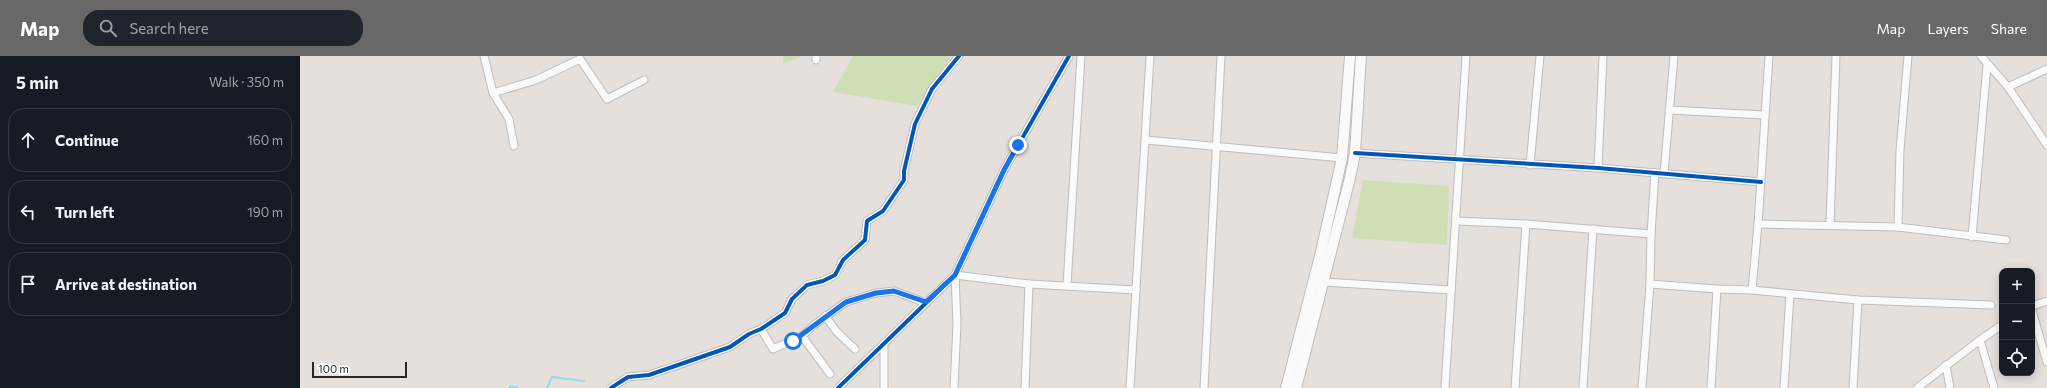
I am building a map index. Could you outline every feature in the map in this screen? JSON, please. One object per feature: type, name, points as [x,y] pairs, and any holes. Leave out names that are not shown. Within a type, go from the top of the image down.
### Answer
[{"type":"main road","points":[[1286,388],[1321,252],[1342,158],[1350,56]]},
{"type":"main road","points":[[1296,388],[1324,282],[1355,153],[1361,56]]},
{"type":"street","points":[[484,56],[493,93],[509,119],[514,146]]},
{"type":"street","points":[[610,388],[628,377],[649,375],[730,347],[749,334],[761,330],[785,313],[792,299],[807,285],[823,281],[835,275],[843,260],[864,240],[867,221],[883,211],[904,180],[904,171],[915,124],[932,89],[959,56]]},
{"type":"street","points":[[838,388],[884,346],[926,302],[955,275],[1004,170],[1069,56]]},
{"type":"street","points":[[1067,285],[1081,56]]},
{"type":"street","points":[[1130,388],[1150,56]]},
{"type":"street","points":[[1204,388],[1221,56]]},
{"type":"street","points":[[1445,388],[1457,221],[1466,56]]},
{"type":"street","points":[[1530,165],[1540,56]]},
{"type":"street","points":[[1598,168],[1603,56]]},
{"type":"street","points":[[1664,174],[1674,56]]},
{"type":"street","points":[[1752,290],[1758,224],[1769,56]]},
{"type":"street","points":[[1830,224],[1836,56]]},
{"type":"street","points":[[1898,227],[1900,150],[1908,56]]},
{"type":"street","points":[[1981,56],[1987,65],[2008,87],[2044,133],[2047,145]]},
{"type":"street","points":[[493,93],[536,80],[580,59],[607,99],[644,80]]},
{"type":"street","points":[[1972,237],[1987,65]]},
{"type":"street","points":[[2008,87],[2047,69]]},
{"type":"street","points":[[1669,110],[1764,114]]},
{"type":"street","points":[[1146,140],[1342,158]]},
{"type":"street","points":[[1355,153],[1598,168],[1761,182]]},
{"type":"street","points":[[1642,388],[1650,284],[1651,234],[1655,173]]},
{"type":"street","points":[[1457,221],[1526,224],[1651,234]]},
{"type":"street","points":[[1516,388],[1526,224]]},
{"type":"street","points":[[1758,224],[1830,224],[1898,227],[2006,240]]},
{"type":"street","points":[[1583,388],[1593,229]]},
{"type":"street","points":[[955,275],[1029,284],[1136,290]]},
{"type":"street","points":[[954,388],[957,324],[955,275]]},
{"type":"street","points":[[1324,282],[1451,290]]},
{"type":"street","points":[[1025,388],[1029,284]]},
{"type":"street","points":[[1650,284],[1752,290],[1858,300],[1991,305]]},
{"type":"street","points":[[1711,388],[1717,289]]},
{"type":"street","points":[[761,330],[770,348],[773,349],[802,336],[825,316],[846,302],[876,293],[894,291],[926,302]]},
{"type":"street","points":[[1784,388],[1790,294]]},
{"type":"street","points":[[1853,388],[1858,300]]},
{"type":"street","points":[[2035,305],[2047,300]]},
{"type":"street","points":[[825,316],[837,332],[855,349]]},
{"type":"street","points":[[2035,321],[2047,362]]},
{"type":"street","points":[[1916,388],[1999,327]]},
{"type":"street","points":[[802,336],[830,374]]},
{"type":"street","points":[[1980,340],[1994,388]]},
{"type":"street","points":[[884,346],[884,388]]},
{"type":"street","points":[[1946,365],[1950,388]]},
{"type":"green space","points":[[783,56],[802,56],[783,64]]},
{"type":"green space","points":[[853,56],[951,56],[917,106],[833,92]]},
{"type":"green space","points":[[1363,180],[1449,186],[1447,245],[1352,238]]},
{"type":"waterway","points":[[547,388],[552,377],[584,381]]},
{"type":"waterway","points":[[509,388],[511,386],[518,388]]},
{"type":"cycle path","points":[[611,388],[628,377],[649,375],[730,347],[785,313],[792,299],[807,285],[823,281],[835,275],[843,260],[865,240],[867,221],[883,211],[904,180],[904,171],[915,124],[932,89],[959,56]]},
{"type":"cycle path","points":[[838,388],[955,275],[1004,170],[1069,56]]},
{"type":"cycle path","points":[[1355,153],[1598,168],[1761,182]]},
{"type":"route","points":[[793,341],[802,336],[814,325],[846,302],[876,293],[894,291],[926,302],[955,275],[1004,170],[1018,145]]}]
